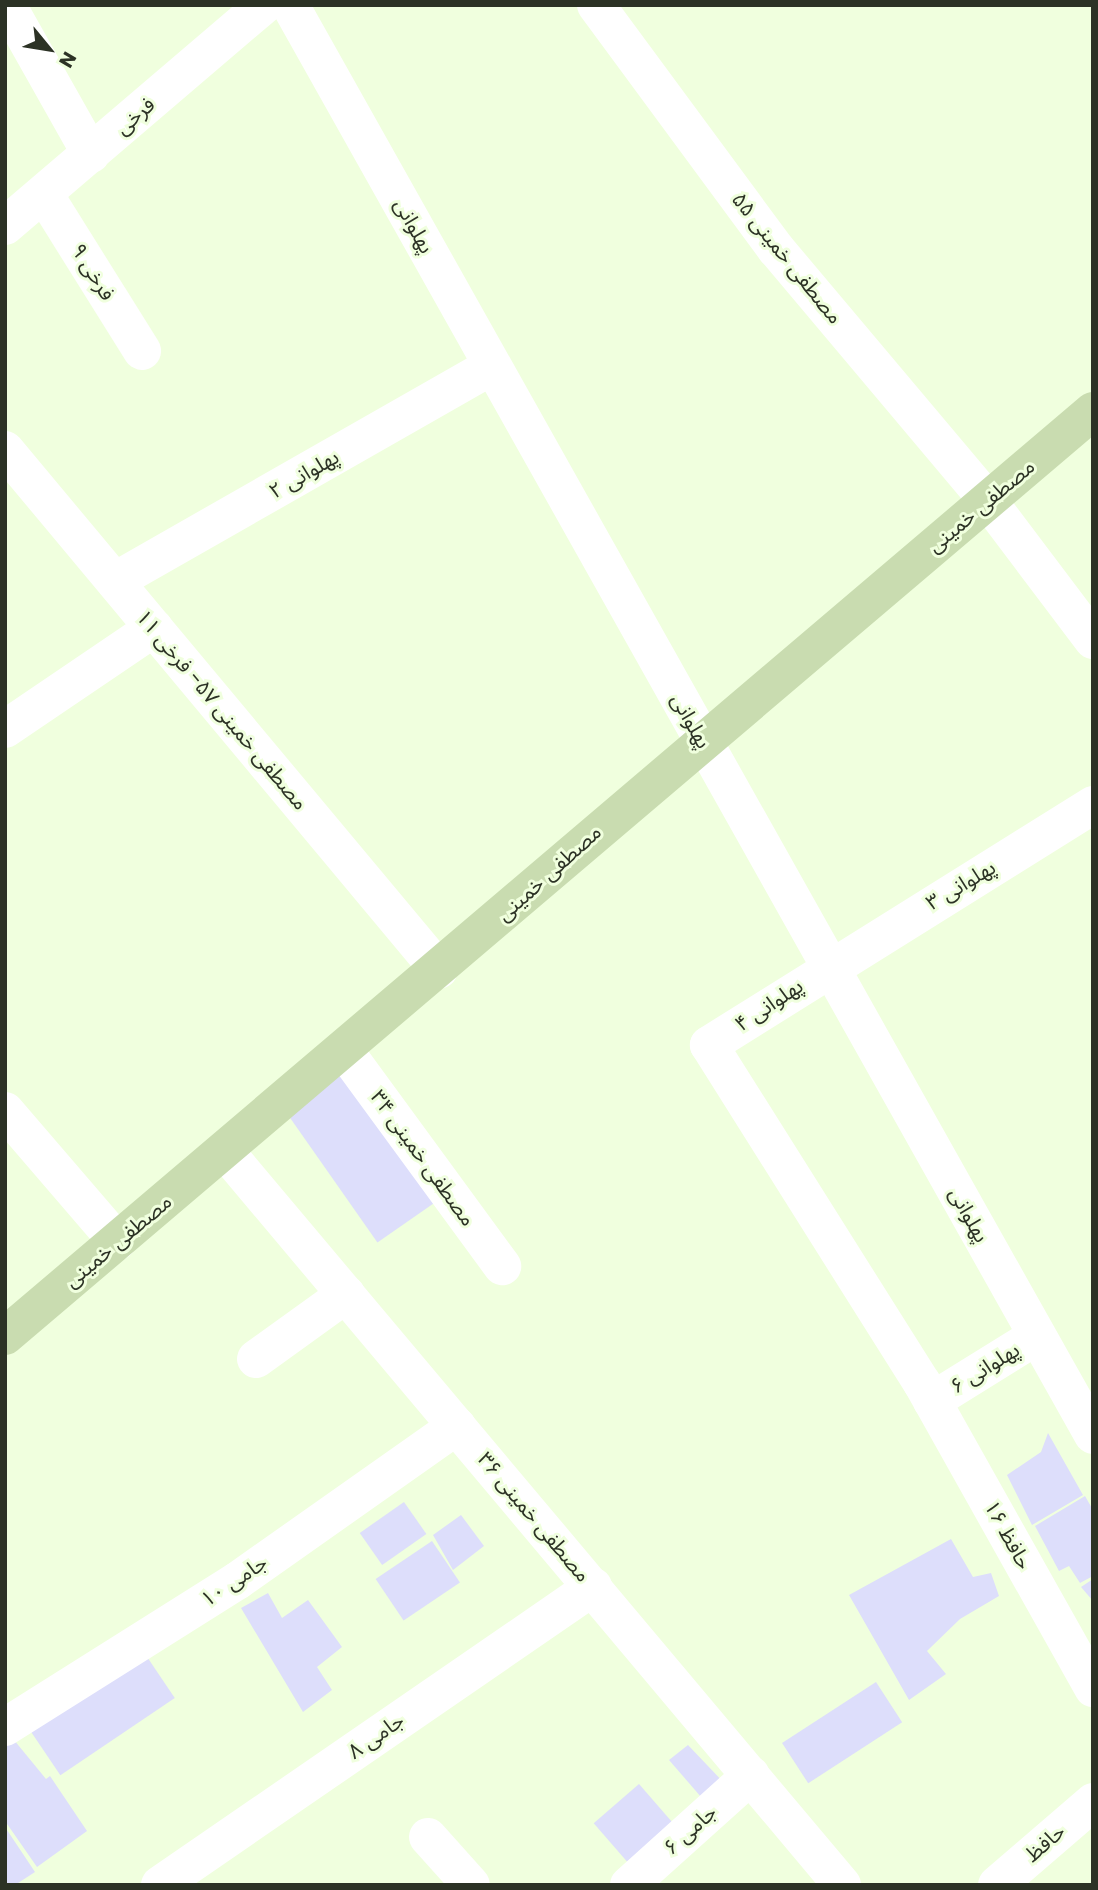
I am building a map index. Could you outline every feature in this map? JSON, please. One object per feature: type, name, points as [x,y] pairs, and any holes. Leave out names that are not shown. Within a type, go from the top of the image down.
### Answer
[{"type":"main road","name":"مصطفی خمینی","points":[[5,1336],[439,970],[701,738],[989,502],[1093,411]]},
{"type":"street","points":[[7,5],[91,154]]},
{"type":"street","name":"فرخی","points":[[5,226],[264,5]]},
{"type":"street","name":"پهلوانی","points":[[290,5],[1093,1435]]},
{"type":"street","name":"مصطفی خمینی ۵۵","points":[[596,5],[776,249],[989,502],[1093,640]]},
{"type":"street","name":"فرخی ۹","points":[[44,194],[142,351]]},
{"type":"street","name":"پهلوانی ۲","points":[[115,582],[492,366]]},
{"type":"street","name":"مصطفی خمینی ۵۷- فرخی ۱۱","points":[[5,450],[439,970]]},
{"type":"street","points":[[5,729],[154,628]]},
{"type":"street","name":"پهلوانی ۳","points":[[828,965],[1093,805]]},
{"type":"street","name":"پهلوانی ۴","points":[[709,1045],[828,965]]},
{"type":"street","name":"حافظ ۱۶","points":[[709,1045],[928,1392],[1093,1688]]},
{"type":"street","name":"مصطفی خمینی ۳۴","points":[[344,1050],[502,1266]]},
{"type":"street","points":[[5,1111],[117,1241]]},
{"type":"street","name":"مصطفی خمینی ۳۶","points":[[225,1151],[842,1885]]},
{"type":"street","points":[[256,1359],[346,1294]]},
{"type":"street","name":"پهلوانی ۶","points":[[928,1392],[1037,1336]]},
{"type":"street","name":"جامی ۱۰","points":[[5,1727],[237,1581],[457,1426]]},
{"type":"street","name":"جامی ۸","points":[[160,1885],[593,1587]]},
{"type":"street","name":"جامی ۶","points":[[629,1885],[751,1775]]},
{"type":"street","name":"حافظ","points":[[997,1885],[1093,1802]]},
{"type":"street","points":[[428,1837],[471,1885]]},
{"type":"building","points":[[349,1066],[441,1198],[377,1243],[285,1111]]},
{"type":"building","points":[[1048,1433],[1083,1495],[1032,1525],[1007,1475],[1041,1452]]},
{"type":"building","points":[[1085,1496],[1093,1510],[1093,1576],[1080,1583],[1069,1566],[1059,1571],[1035,1526]]},
{"type":"building","points":[[404,1502],[426,1534],[382,1565],[360,1533]]},
{"type":"building","points":[[461,1515],[484,1546],[453,1570],[433,1535]]},
{"type":"building","points":[[951,1539],[973,1577],[991,1573],[999,1596],[960,1619],[927,1651],[946,1674],[909,1700],[849,1595]]},
{"type":"building","points":[[432,1541],[460,1582],[404,1620],[376,1579]]},
{"type":"building","points":[[1093,1579],[1093,1601],[1081,1587]]},
{"type":"building","points":[[268,1593],[282,1618],[308,1600],[342,1647],[317,1667],[332,1690],[303,1712],[241,1608]]},
{"type":"building","points":[[139,1645],[175,1698],[60,1775],[25,1722]]},
{"type":"building","points":[[876,1682],[902,1722],[808,1783],[782,1743]]},
{"type":"building","points":[[5,1729],[46,1779],[50,1776],[87,1831],[37,1867],[5,1821]]},
{"type":"building","points":[[688,1745],[727,1786],[708,1805],[669,1760]]},
{"type":"building","points":[[639,1784],[675,1826],[630,1865],[594,1823]]},
{"type":"building","points":[[5,1827],[35,1872],[15,1885],[5,1885]]}]
